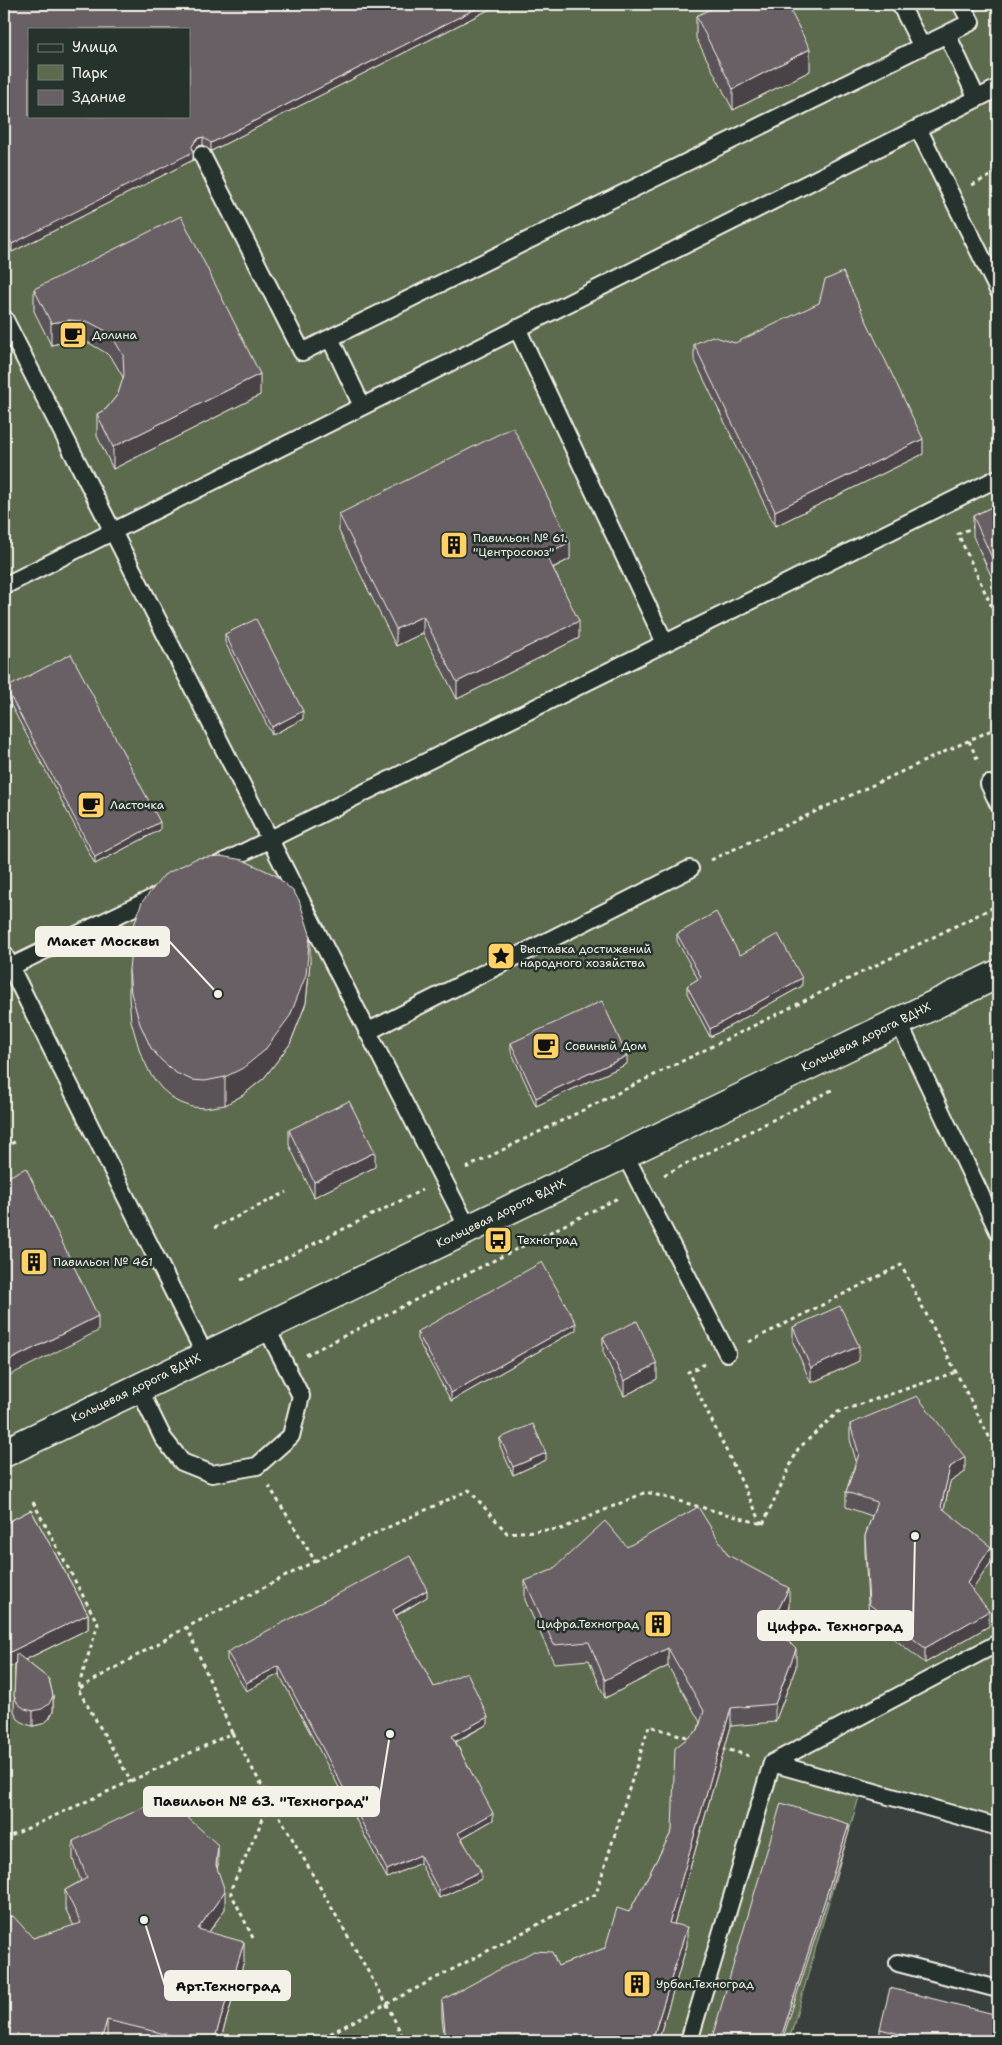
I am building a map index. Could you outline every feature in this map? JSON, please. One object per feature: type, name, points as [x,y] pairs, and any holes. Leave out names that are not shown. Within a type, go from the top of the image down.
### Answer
[{"type":"street","name":"Кольцевая дорога ВДНХ","points":[[4,1453],[265,1325],[998,974]]},
{"type":"lane","points":[[900,4],[922,47]]},
{"type":"lane","points":[[202,155],[302,352],[970,22],[961,4]]},
{"type":"lane","points":[[947,34],[977,99]]},
{"type":"lane","points":[[4,586],[998,88]]},
{"type":"lane","points":[[918,128],[998,290]]},
{"type":"lane","points":[[4,318],[468,1228]]},
{"type":"lane","points":[[517,328],[665,643]]},
{"type":"lane","points":[[330,338],[362,406]]},
{"type":"lane","points":[[200,874],[998,478]]},
{"type":"lane","points":[[989,784],[998,803]]},
{"type":"lane","points":[[367,1032],[690,869]]},
{"type":"lane","points":[[174,887],[6,964],[205,1355]]},
{"type":"lane","points":[[898,1022],[998,1231]]},
{"type":"lane","points":[[624,1153],[726,1353]]},
{"type":"lane","points":[[138,1387],[163,1438],[182,1462],[212,1474],[257,1466],[290,1436],[302,1396],[265,1325]]},
{"type":"lane","points":[[689,2041],[772,1763],[998,1643]]},
{"type":"lane","points":[[772,1763],[998,1827]]},
{"type":"lane","points":[[898,1963],[998,1988]]},
{"type":"path","points":[[982,523],[958,534],[998,620]]},
{"type":"path","points":[[690,869],[998,727]]},
{"type":"path","points":[[241,1280],[998,905]]},
{"type":"path","points":[[4,1147],[17,1141]]},
{"type":"path","points":[[214,1228],[287,1192]]},
{"type":"path","points":[[762,1524],[688,1372],[901,1265],[998,1454]]},
{"type":"path","points":[[762,1524],[798,1449],[838,1412],[956,1372]]},
{"type":"path","points":[[257,1466],[315,1561]]},
{"type":"path","points":[[78,1689],[186,1627],[315,1561],[469,1490],[507,1533],[561,1529],[646,1492],[762,1524]]},
{"type":"path","points":[[33,1502],[98,1624],[78,1689],[131,1781]]},
{"type":"path","points":[[186,1627],[232,1733],[386,2003],[405,2041]]},
{"type":"path","points":[[316,2041],[596,1894],[649,1726],[696,1740]]},
{"type":"path","points":[[4,1839],[232,1733]]},
{"type":"path","points":[[715,1746],[772,1763]]},
{"type":"path","points":[[225,1894],[230,1891],[271,1801]]},
{"type":"path","points":[[230,1891],[253,1938]]},
{"type":"green space","name":"Выставка достижений народного хозяйства","points":[[4,4],[998,4],[998,1837],[859,1797],[789,2041],[4,2041]]},
{"type":"building","points":[[4,4],[485,4],[211,143],[203,137],[197,139],[192,146],[193,152],[12,244],[4,228]]},
{"type":"building","points":[[721,4],[787,4],[810,49],[733,89],[696,16]]},
{"type":"building","points":[[181,216],[260,374],[113,447],[97,414],[106,409],[118,394],[124,375],[123,355],[113,338],[106,331],[89,322],[70,320],[51,323],[34,289]]},
{"type":"building","points":[[843,272],[923,439],[775,511],[694,344],[712,336],[735,343],[819,303],[825,280]]},
{"type":"building","name":"Павильон № 61. \"Центросоюз\"","points":[[513,427],[570,542],[546,554],[579,621],[457,682],[423,616],[396,629],[339,514]]},
{"type":"building","points":[[998,504],[998,571],[973,516]]},
{"type":"building","points":[[256,619],[303,711],[272,727],[225,634]]},
{"type":"building","points":[[71,654],[160,822],[95,857],[6,688]]},
{"type":"building","points":[[220,856],[243,860],[275,875],[293,891],[299,900],[310,934],[306,975],[290,1016],[264,1051],[243,1068],[225,1077],[205,1081],[192,1080],[176,1073],[161,1060],[151,1048],[140,1024],[131,993],[129,970],[133,928],[142,902],[164,875],[197,858]]},
{"type":"building","points":[[716,912],[740,955],[778,934],[802,978],[710,1029],[687,986],[701,977],[677,934]]},
{"type":"building","points":[[602,1001],[627,1056],[536,1098],[511,1043]]},
{"type":"building","points":[[349,1101],[375,1152],[314,1182],[289,1130]]},
{"type":"building","name":"Павильон № 461","points":[[26,1168],[98,1316],[4,1363],[4,1179]]},
{"type":"building","points":[[542,1262],[576,1323],[451,1393],[417,1332]]},
{"type":"building","points":[[840,1306],[859,1346],[811,1368],[793,1327]]},
{"type":"building","points":[[637,1321],[657,1364],[624,1381],[603,1337]]},
{"type":"building","points":[[917,1396],[965,1457],[950,1467],[941,1507],[991,1547],[967,1583],[989,1611],[925,1648],[869,1604],[865,1536],[877,1502],[846,1492],[859,1454],[850,1424]]},
{"type":"building","points":[[533,1424],[546,1453],[513,1467],[500,1438]]},
{"type":"building","points":[[698,1507],[728,1555],[789,1588],[771,1624],[796,1649],[775,1704],[731,1708],[669,1923],[687,1927],[652,2041],[446,2041],[442,2000],[534,1951],[552,1952],[558,1966],[605,1948],[617,1908],[629,1912],[672,1831],[675,1748],[698,1730],[704,1711],[668,1648],[605,1680],[589,1642],[554,1645],[525,1581],[552,1570],[605,1521],[627,1547]]},
{"type":"building","points":[[31,1510],[88,1614],[4,1655],[4,1524]]},
{"type":"building","points":[[410,1556],[427,1590],[393,1610],[434,1687],[467,1672],[488,1717],[452,1736],[493,1813],[458,1833],[481,1871],[439,1891],[420,1855],[387,1870],[279,1666],[246,1683],[227,1652]]},
{"type":"building","points":[[16,1653],[49,1679],[53,1696],[49,1704],[42,1709],[33,1711],[25,1709],[18,1704],[14,1696]]},
{"type":"building","points":[[165,1797],[218,1845],[216,1865],[225,1891],[198,1929],[244,1942],[214,2041],[194,2041],[107,2020],[101,2041],[4,2041],[4,1918],[13,1916],[33,1938],[81,1923],[65,1890],[87,1878],[73,1841]]},
{"type":"building","points":[[781,1803],[849,1824],[780,2041],[711,2041]]},
{"type":"building","points":[[890,1988],[998,2015],[998,2041],[928,2041],[880,2029]]},
{"type":"place","name":"Долина","points":[[73,335]]},
{"type":"place","name":"Павильон № 61. \"Центросоюз\"","points":[[454,545]]},
{"type":"place","name":"Ласточка","points":[[91,805]]},
{"type":"place","name":"Выставка достижений народного хозяйства","points":[[501,956]]},
{"type":"place","name":"Макет Москвы","points":[[218,994]]},
{"type":"place","name":"Совиный Дом","points":[[546,1046]]},
{"type":"place","name":"Техноград","points":[[498,1240]]},
{"type":"place","name":"Павильон № 461","points":[[34,1262]]},
{"type":"place","name":"Цифра. Техноград","points":[[915,1536]]},
{"type":"place","name":"Цифра.Техноград","points":[[658,1624]]},
{"type":"place","name":"Павильон № 63. \"Техноград\"","points":[[390,1734]]},
{"type":"place","name":"Арт.Техноград","points":[[144,1920]]},
{"type":"place","name":"Урбан.Техноград","points":[[637,1984]]}]
